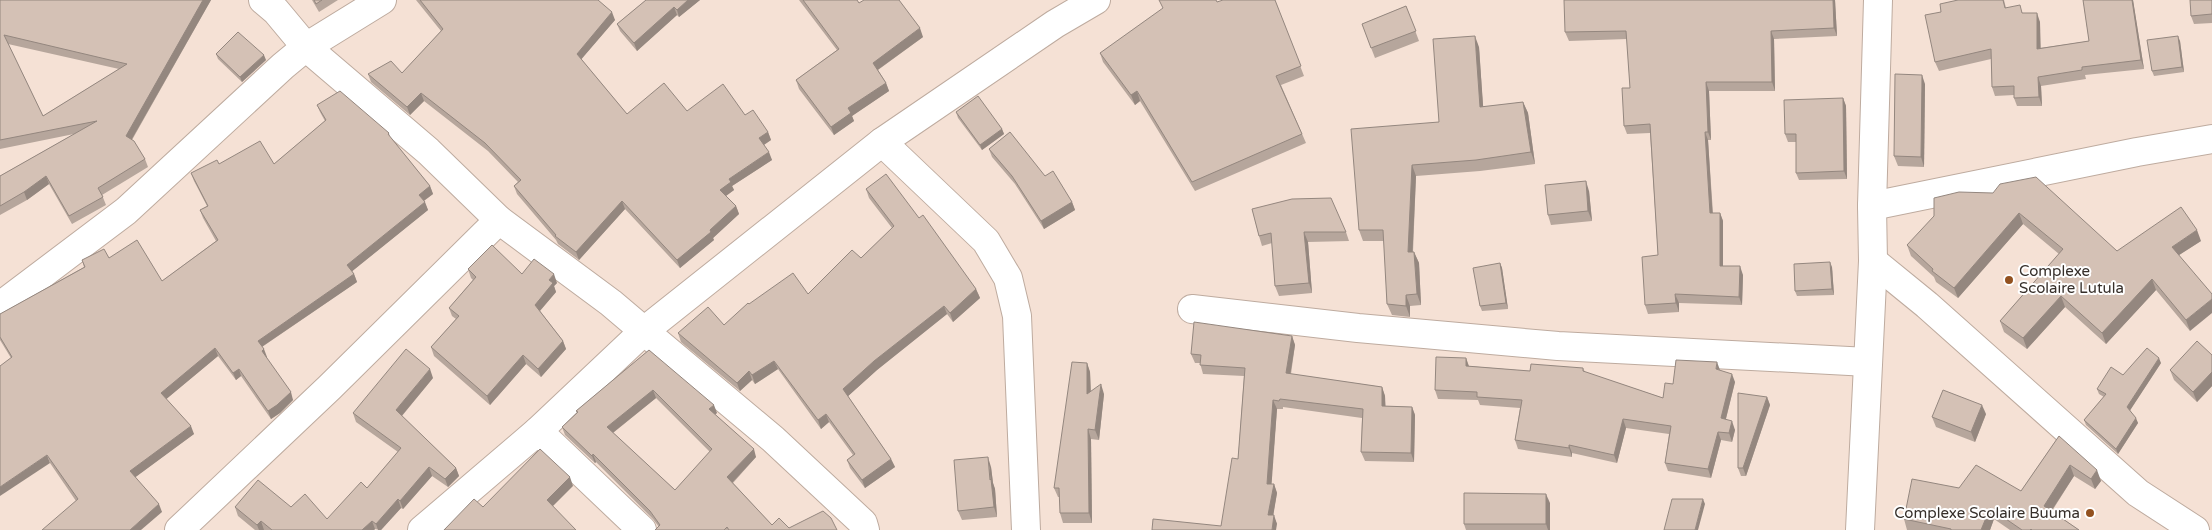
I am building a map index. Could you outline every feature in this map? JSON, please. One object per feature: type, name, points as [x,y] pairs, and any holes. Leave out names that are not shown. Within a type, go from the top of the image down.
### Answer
[{"type":"street","points":[[264,0],[276,11],[306,47],[428,151],[499,220],[611,303],[773,440],[861,528]]},
{"type":"street","points":[[0,306],[126,210],[306,47],[382,0]]},
{"type":"street","points":[[422,530],[538,431],[644,331],[882,142],[1055,24],[1096,0]]},
{"type":"street","points":[[1860,530],[1873,261],[1872,206],[1878,0]]},
{"type":"street","points":[[1872,206],[2137,152],[2212,139]]},
{"type":"street","points":[[882,142],[986,240],[1008,278],[1016,316],[1026,530]]},
{"type":"street","points":[[179,530],[303,413],[499,220]]},
{"type":"street","points":[[1873,261],[1927,305],[2138,493],[2195,530]]},
{"type":"street","points":[[1192,309],[1358,328],[1558,346],[1868,362]]},
{"type":"street","points":[[538,431],[642,530]]},
{"type":"building","points":[[0,0],[203,0],[126,136],[134,141],[145,159],[98,188],[103,197],[69,216],[46,176],[0,206],[0,176],[97,121],[0,140]],"holes":[[[4,35],[127,64],[43,116]]]},
{"type":"building","points":[[314,0],[322,0],[316,4]]},
{"type":"building","points":[[420,0],[598,0],[612,12],[577,54],[627,114],[664,83],[687,111],[723,84],[745,115],[753,110],[768,132],[759,138],[769,152],[729,179],[731,182],[720,190],[736,206],[710,230],[711,232],[677,260],[622,201],[576,252],[555,236],[514,186],[521,180],[485,143],[421,93],[407,107],[368,74],[391,61],[402,73],[443,29]]},
{"type":"building","points":[[646,0],[688,0],[677,10],[674,7],[634,43],[617,24]]},
{"type":"building","points":[[803,0],[857,0],[859,3],[864,0],[899,0],[920,28],[873,63],[886,83],[848,108],[851,113],[831,127],[796,80],[839,49]]},
{"type":"building","points":[[1159,0],[1216,0],[1217,2],[1223,0],[1275,0],[1301,66],[1276,76],[1302,134],[1192,182],[1137,91],[1131,95],[1100,53],[1163,8]]},
{"type":"building","points":[[1564,0],[1833,0],[1834,28],[1771,31],[1772,82],[1706,82],[1708,132],[1705,132],[1710,213],[1720,213],[1720,266],[1740,266],[1739,297],[1675,294],[1676,303],[1645,305],[1642,257],[1658,255],[1650,124],[1624,126],[1622,88],[1630,88],[1626,31],[1565,32]]},
{"type":"building","points":[[1958,0],[2003,0],[2005,8],[2020,5],[2022,13],[2037,13],[2037,49],[2089,41],[2083,0],[2132,0],[2141,60],[2082,67],[2082,70],[2038,77],[2039,97],[2014,98],[2014,86],[1992,87],[1991,49],[1935,62],[1925,15],[1941,12],[1940,4]]},
{"type":"building","points":[[2190,0],[2212,0],[2212,14],[2191,16]]},
{"type":"building","points":[[1406,6],[1416,31],[1371,48],[1362,24]]},
{"type":"building","points":[[238,32],[264,55],[240,77],[216,54]]},
{"type":"building","points":[[1475,36],[1480,107],[1523,102],[1531,152],[1476,160],[1412,165],[1408,252],[1414,252],[1417,294],[1406,295],[1406,306],[1387,304],[1383,230],[1359,230],[1351,129],[1439,122],[1433,39]]},
{"type":"building","points":[[2178,36],[2182,67],[2152,71],[2147,40]]},
{"type":"building","points":[[1895,74],[1922,75],[1921,157],[1894,156]]},
{"type":"building","points":[[340,91],[389,133],[430,186],[419,195],[425,202],[347,265],[354,274],[258,341],[264,349],[262,351],[291,392],[277,405],[268,411],[239,369],[233,373],[215,348],[161,393],[191,426],[130,471],[159,504],[130,530],[42,530],[78,499],[47,455],[0,487],[0,366],[12,357],[0,337],[0,314],[85,267],[82,260],[104,249],[109,258],[137,240],[162,281],[218,240],[200,210],[208,206],[191,173],[217,160],[219,164],[260,141],[274,164],[326,120],[317,105]]},
{"type":"building","points":[[978,96],[1002,129],[980,145],[956,112]]},
{"type":"building","points":[[1843,98],[1844,171],[1796,173],[1796,134],[1785,134],[1784,100]]},
{"type":"building","points":[[1010,132],[1045,176],[1053,171],[1072,202],[1041,221],[1012,176],[989,149]]},
{"type":"building","points":[[886,174],[919,218],[923,215],[976,289],[950,313],[944,306],[874,361],[843,389],[891,459],[862,480],[847,460],[855,454],[826,414],[818,420],[774,361],[752,375],[749,371],[737,383],[678,333],[708,307],[724,325],[748,303],[793,273],[808,294],[852,250],[861,258],[894,226],[866,189]]},
{"type":"building","points":[[2036,177],[2117,251],[2181,207],[2197,230],[2172,247],[2212,294],[2212,299],[2186,320],[2152,279],[2102,333],[2061,296],[2023,338],[2000,321],[2063,249],[2019,213],[1954,288],[1932,271],[1933,269],[1907,245],[1934,216],[1934,198],[1959,192],[1993,193],[2000,184]]},
{"type":"building","points":[[1586,181],[1588,211],[1548,215],[1545,185]]},
{"type":"building","points":[[1331,198],[1346,232],[1304,232],[1309,283],[1275,286],[1271,233],[1259,236],[1252,209],[1292,199]]},
{"type":"building","points":[[492,245],[522,274],[534,259],[554,274],[549,280],[553,283],[535,305],[563,341],[538,369],[523,355],[487,396],[431,347],[459,316],[449,308],[476,277],[468,269]]},
{"type":"building","points":[[1830,262],[1832,289],[1795,291],[1794,264]]},
{"type":"building","points":[[1500,263],[1506,303],[1480,306],[1473,268]]},
{"type":"building","points":[[1194,322],[1292,336],[1286,373],[1382,387],[1382,406],[1412,407],[1411,453],[1361,452],[1363,409],[1280,399],[1279,401],[1273,400],[1267,484],[1274,484],[1268,515],[1274,515],[1272,530],[1152,530],[1153,519],[1221,526],[1232,458],[1238,459],[1245,368],[1200,365],[1201,355],[1191,354]]},
{"type":"building","points":[[2197,341],[2212,355],[2212,372],[2193,392],[2170,370]]},
{"type":"building","points":[[2147,348],[2159,358],[2127,407],[2136,418],[2116,449],[2084,420],[2106,394],[2097,389],[2111,367],[2123,375]]},
{"type":"building","points":[[406,349],[430,369],[396,410],[456,468],[445,479],[429,467],[400,501],[398,499],[376,524],[372,521],[362,530],[272,530],[261,521],[257,525],[235,507],[258,480],[291,507],[305,494],[327,519],[361,482],[367,488],[401,448],[353,413]]},
{"type":"building","points":[[649,350],[714,405],[709,409],[754,449],[727,477],[772,525],[779,518],[789,528],[823,511],[831,518],[837,530],[729,530],[727,527],[724,530],[655,530],[660,525],[650,511],[593,454],[592,456],[562,427],[578,412],[576,411]],"holes":[[[653,390],[712,449],[675,490],[607,427]]]},
{"type":"building","points":[[1436,357],[1466,358],[1466,366],[1530,371],[1531,364],[1583,368],[1583,371],[1663,398],[1665,383],[1673,384],[1676,360],[1717,362],[1716,369],[1732,374],[1721,418],[1732,421],[1729,433],[1718,432],[1708,469],[1665,463],[1671,426],[1623,419],[1614,455],[1569,445],[1569,448],[1515,440],[1522,400],[1477,397],[1477,392],[1435,390]]},
{"type":"building","points":[[1072,362],[1087,363],[1087,394],[1101,384],[1095,430],[1088,429],[1089,513],[1060,513],[1059,488],[1054,488]]},
{"type":"building","points":[[1943,390],[1982,405],[1971,432],[1932,417]]},
{"type":"building","points":[[1738,393],[1767,397],[1743,468],[1738,468]]},
{"type":"building","points":[[2059,436],[2097,470],[2091,479],[2070,465],[2044,506],[2079,530],[2022,530],[1990,508],[1981,530],[1951,530],[1904,519],[1912,479],[1959,488],[1976,465],[2021,491]]},
{"type":"building","points":[[540,449],[570,477],[547,500],[576,530],[444,530],[474,499],[483,507]]},
{"type":"building","points":[[988,457],[994,507],[958,511],[954,460]]},
{"type":"building","points":[[1464,493],[1546,494],[1546,524],[1464,524]]},
{"type":"building","points":[[1672,499],[1703,499],[1695,530],[1664,530]]},
{"type":"place","name":"Complexe Scolaire Lutula","points":[[2009,280]]},
{"type":"place","name":"Complexe Scolaire Buuma","points":[[2090,513]]}]
